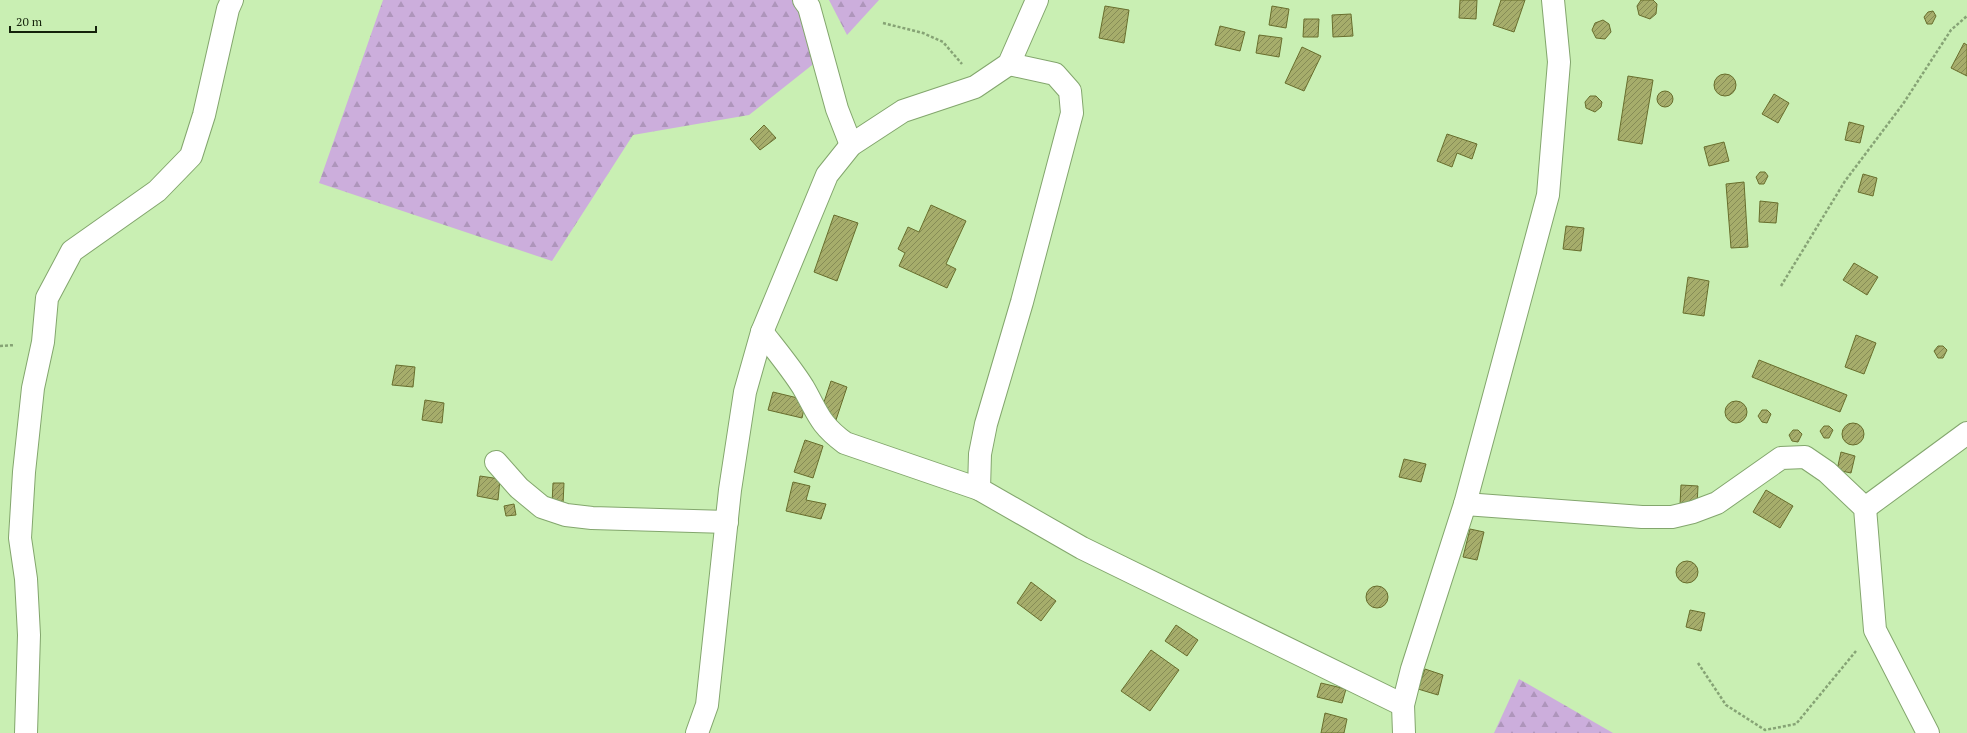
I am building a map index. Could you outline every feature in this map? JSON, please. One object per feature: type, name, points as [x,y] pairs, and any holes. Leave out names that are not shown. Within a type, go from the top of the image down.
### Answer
[{"type":"street","points":[[26,733],[30,636],[26,579],[20,538],[24,472],[33,388],[44,342],[47,298],[72,251],[157,191],[191,156],[204,115],[228,10],[232,0]]},
{"type":"street","points":[[804,0],[809,7],[837,109],[851,145]]},
{"type":"street","points":[[696,733],[707,705],[726,522],[745,392],[762,332],[827,175],[851,145],[903,111],[975,87],[1009,64],[1038,0]]},
{"type":"street","points":[[762,332],[802,387],[823,425],[832,434],[845,443],[979,489],[1399,724],[1430,608],[1465,504],[1548,195],[1560,62],[1553,0]]},
{"type":"street","points":[[979,489],[980,454],[986,424],[1022,302],[1072,113],[1070,90],[1055,74],[1009,64]]},
{"type":"street","points":[[1865,508],[1967,433]]},
{"type":"street","points":[[1465,504],[1642,517],[1672,517],[1693,512],[1717,502],[1781,458],[1805,457],[1827,472],[1865,508],[1875,630],[1928,733]]},
{"type":"street","points":[[496,462],[519,488],[542,507],[566,515],[592,518],[726,522]]},
{"type":"path","points":[[1781,286],[1845,181],[1904,104],[1951,30],[1967,16]]},
{"type":"path","points":[[883,23],[923,33],[943,42],[961,63],[975,87]]},
{"type":"path","points":[[1698,663],[1726,705],[1765,730],[1796,724],[1836,673],[1875,630]]},
{"type":"green space","points":[[383,0],[794,0],[821,58],[749,115],[633,135],[552,261],[319,183]]},
{"type":"green space","points":[[829,0],[879,0],[847,35]]},
{"type":"green space","points":[[1519,679],[1613,733],[1494,733]]},
{"type":"building","points":[[1460,0],[1477,0],[1476,19],[1459,18]]},
{"type":"building","points":[[1501,0],[1525,0],[1514,32],[1493,25]]},
{"type":"building","points":[[1641,0],[1653,0],[1657,4],[1656,14],[1650,19],[1639,15],[1637,6]]},
{"type":"building","points":[[1105,6],[1129,10],[1124,43],[1099,38]]},
{"type":"building","points":[[1272,6],[1289,9],[1286,28],[1269,25]]},
{"type":"building","points":[[1933,11],[1936,16],[1932,24],[1927,24],[1924,17],[1928,12]]},
{"type":"building","points":[[1351,14],[1353,36],[1333,37],[1332,15]]},
{"type":"building","points":[[1304,19],[1319,19],[1318,37],[1303,37]]},
{"type":"building","points":[[1603,20],[1609,24],[1611,32],[1605,39],[1596,38],[1592,30],[1595,23]]},
{"type":"building","points":[[1220,26],[1245,32],[1240,51],[1215,45]]},
{"type":"building","points":[[1259,35],[1282,38],[1279,57],[1256,53]]},
{"type":"building","points":[[1964,43],[1967,45],[1967,76],[1951,68]]},
{"type":"building","points":[[1302,47],[1321,56],[1304,91],[1285,83]]},
{"type":"building","points":[[1725,74],[1733,77],[1736,85],[1733,93],[1725,96],[1717,93],[1714,85],[1717,77]]},
{"type":"building","points":[[1628,76],[1653,80],[1642,144],[1618,140]]},
{"type":"building","points":[[1662,91],[1668,91],[1673,96],[1671,105],[1668,107],[1662,107],[1657,102],[1657,96]]},
{"type":"building","points":[[1774,94],[1789,103],[1778,123],[1762,114]]},
{"type":"building","points":[[1590,96],[1596,96],[1602,102],[1601,107],[1595,112],[1586,108],[1585,102]]},
{"type":"building","points":[[1849,122],[1864,126],[1860,143],[1845,140]]},
{"type":"building","points":[[764,125],[776,138],[760,150],[750,139]]},
{"type":"building","points":[[1447,134],[1477,144],[1472,159],[1457,153],[1452,167],[1437,161]]},
{"type":"building","points":[[1724,142],[1729,161],[1709,166],[1704,147]]},
{"type":"building","points":[[1760,172],[1765,172],[1768,176],[1764,184],[1759,184],[1756,177]]},
{"type":"building","points":[[1863,174],[1877,178],[1873,196],[1858,192]]},
{"type":"building","points":[[1744,182],[1748,247],[1731,248],[1726,184]]},
{"type":"building","points":[[1760,201],[1778,203],[1776,223],[1759,222]]},
{"type":"building","points":[[931,205],[966,221],[946,264],[956,269],[947,288],[899,266],[905,253],[898,249],[908,227],[919,232]]},
{"type":"building","points":[[834,215],[858,223],[837,281],[814,272]]},
{"type":"building","points":[[1566,226],[1584,228],[1581,251],[1563,249]]},
{"type":"building","points":[[1854,263],[1878,277],[1867,295],[1843,280]]},
{"type":"building","points":[[1688,277],[1709,281],[1704,316],[1683,313]]},
{"type":"building","points":[[1856,335],[1876,343],[1864,374],[1845,367]]},
{"type":"building","points":[[1938,346],[1943,346],[1947,350],[1943,358],[1938,358],[1934,351]]},
{"type":"building","points":[[1759,360],[1847,395],[1840,412],[1752,377]]},
{"type":"building","points":[[396,365],[415,367],[413,387],[392,385]]},
{"type":"building","points":[[831,381],[847,387],[836,420],[820,414]]},
{"type":"building","points":[[773,392],[806,400],[802,418],[768,410]]},
{"type":"building","points":[[425,400],[444,403],[442,423],[422,420]]},
{"type":"building","points":[[1736,401],[1744,404],[1747,412],[1744,420],[1736,423],[1728,420],[1725,412],[1728,404]]},
{"type":"building","points":[[1762,410],[1767,410],[1771,414],[1767,423],[1762,422],[1758,416]]},
{"type":"building","points":[[1849,423],[1857,423],[1864,430],[1864,438],[1857,445],[1849,445],[1842,438],[1842,430]]},
{"type":"building","points":[[1824,426],[1829,426],[1833,430],[1829,438],[1824,438],[1820,431]]},
{"type":"building","points":[[1793,430],[1798,430],[1802,434],[1798,442],[1792,441],[1789,435]]},
{"type":"building","points":[[805,440],[823,446],[813,478],[794,472]]},
{"type":"building","points":[[1841,452],[1855,456],[1851,473],[1837,470]]},
{"type":"building","points":[[1404,459],[1426,464],[1421,482],[1399,477]]},
{"type":"building","points":[[480,476],[500,479],[498,500],[477,496]]},
{"type":"building","points":[[793,482],[810,486],[806,500],[826,504],[821,519],[786,511]]},
{"type":"building","points":[[553,483],[564,483],[563,504],[552,504]]},
{"type":"building","points":[[1681,485],[1698,486],[1697,506],[1680,505]]},
{"type":"building","points":[[1766,490],[1793,506],[1780,528],[1753,512]]},
{"type":"building","points":[[514,504],[516,515],[506,516],[504,506]]},
{"type":"building","points":[[1470,529],[1484,532],[1477,560],[1463,557]]},
{"type":"building","points":[[1687,561],[1695,564],[1698,572],[1695,580],[1687,583],[1679,580],[1676,572],[1679,564]]},
{"type":"building","points":[[1031,582],[1056,601],[1041,621],[1017,603]]},
{"type":"building","points":[[1377,586],[1385,589],[1388,597],[1385,605],[1377,608],[1369,605],[1366,597],[1369,589]]},
{"type":"building","points":[[1690,610],[1705,613],[1701,631],[1686,627]]},
{"type":"building","points":[[1176,625],[1198,640],[1187,656],[1165,641]]},
{"type":"building","points":[[1151,650],[1179,670],[1150,711],[1121,691]]},
{"type":"building","points":[[1425,669],[1443,675],[1438,695],[1418,689]]},
{"type":"building","points":[[1321,683],[1346,689],[1342,703],[1317,697]]},
{"type":"building","points":[[1325,713],[1347,719],[1344,733],[1321,733]]}]
